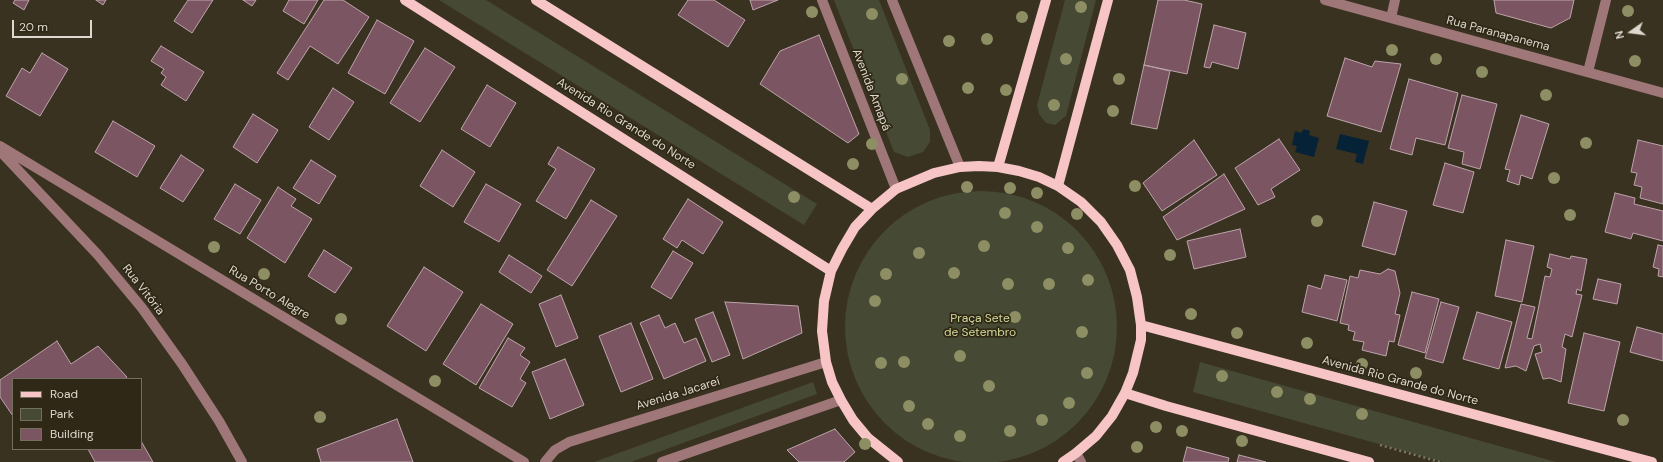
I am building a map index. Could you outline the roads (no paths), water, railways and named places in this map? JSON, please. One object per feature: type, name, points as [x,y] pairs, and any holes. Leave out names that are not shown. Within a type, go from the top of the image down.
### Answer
[{"type":"main road","name":"Avenida Rio Grande do Norte","points":[[405,0],[831,271]]},
{"type":"main road","points":[[536,0],[872,209]]},
{"type":"main road","points":[[998,167],[1046,0]]},
{"type":"main road","points":[[1058,186],[1108,0]]},
{"type":"main road","points":[[898,462],[868,438],[853,420],[832,382],[826,362],[822,331],[824,301],[831,271],[842,248],[852,232],[872,209],[896,189],[934,173],[960,167],[979,166],[998,167],[1019,171],[1039,177],[1058,186],[1081,202],[1101,222],[1117,245],[1130,270],[1137,297],[1141,325],[1141,340],[1132,373],[1125,393],[1112,416],[1078,458],[1063,462]]},
{"type":"main road","name":"Avenida Rio Grande do Norte","points":[[1141,325],[1652,462]]},
{"type":"main road","points":[[1125,393],[1166,406],[1369,462]]},
{"type":"street","name":"Avenida Amapá","points":[[822,0],[896,189]]},
{"type":"street","points":[[892,0],[960,167]]},
{"type":"street","name":"Rua Paranapanema","points":[[1325,0],[1663,93]]},
{"type":"street","points":[[1391,18],[1395,0]]},
{"type":"street","points":[[1588,72],[1606,0]]},
{"type":"street","name":"Rua Porto Alegre","points":[[0,146],[524,462]]},
{"type":"street","name":"Rua Vitória","points":[[0,152],[98,255],[142,308],[182,364],[219,421],[242,462]]},
{"type":"street","name":"Avenida Jacareí","points":[[546,462],[554,450],[569,442],[826,362]]},
{"type":"street","points":[[662,462],[841,400]]},
{"type":"water","points":[[1304,129],[1310,131],[1309,135],[1319,138],[1314,157],[1295,152],[1297,146],[1292,145],[1295,131],[1301,133]]},
{"type":"water","points":[[1340,134],[1369,141],[1363,164],[1355,162],[1357,154],[1336,149]]},
{"type":"park label","name":"Praça Sete de Setembro","points":[[980,326]]}]
